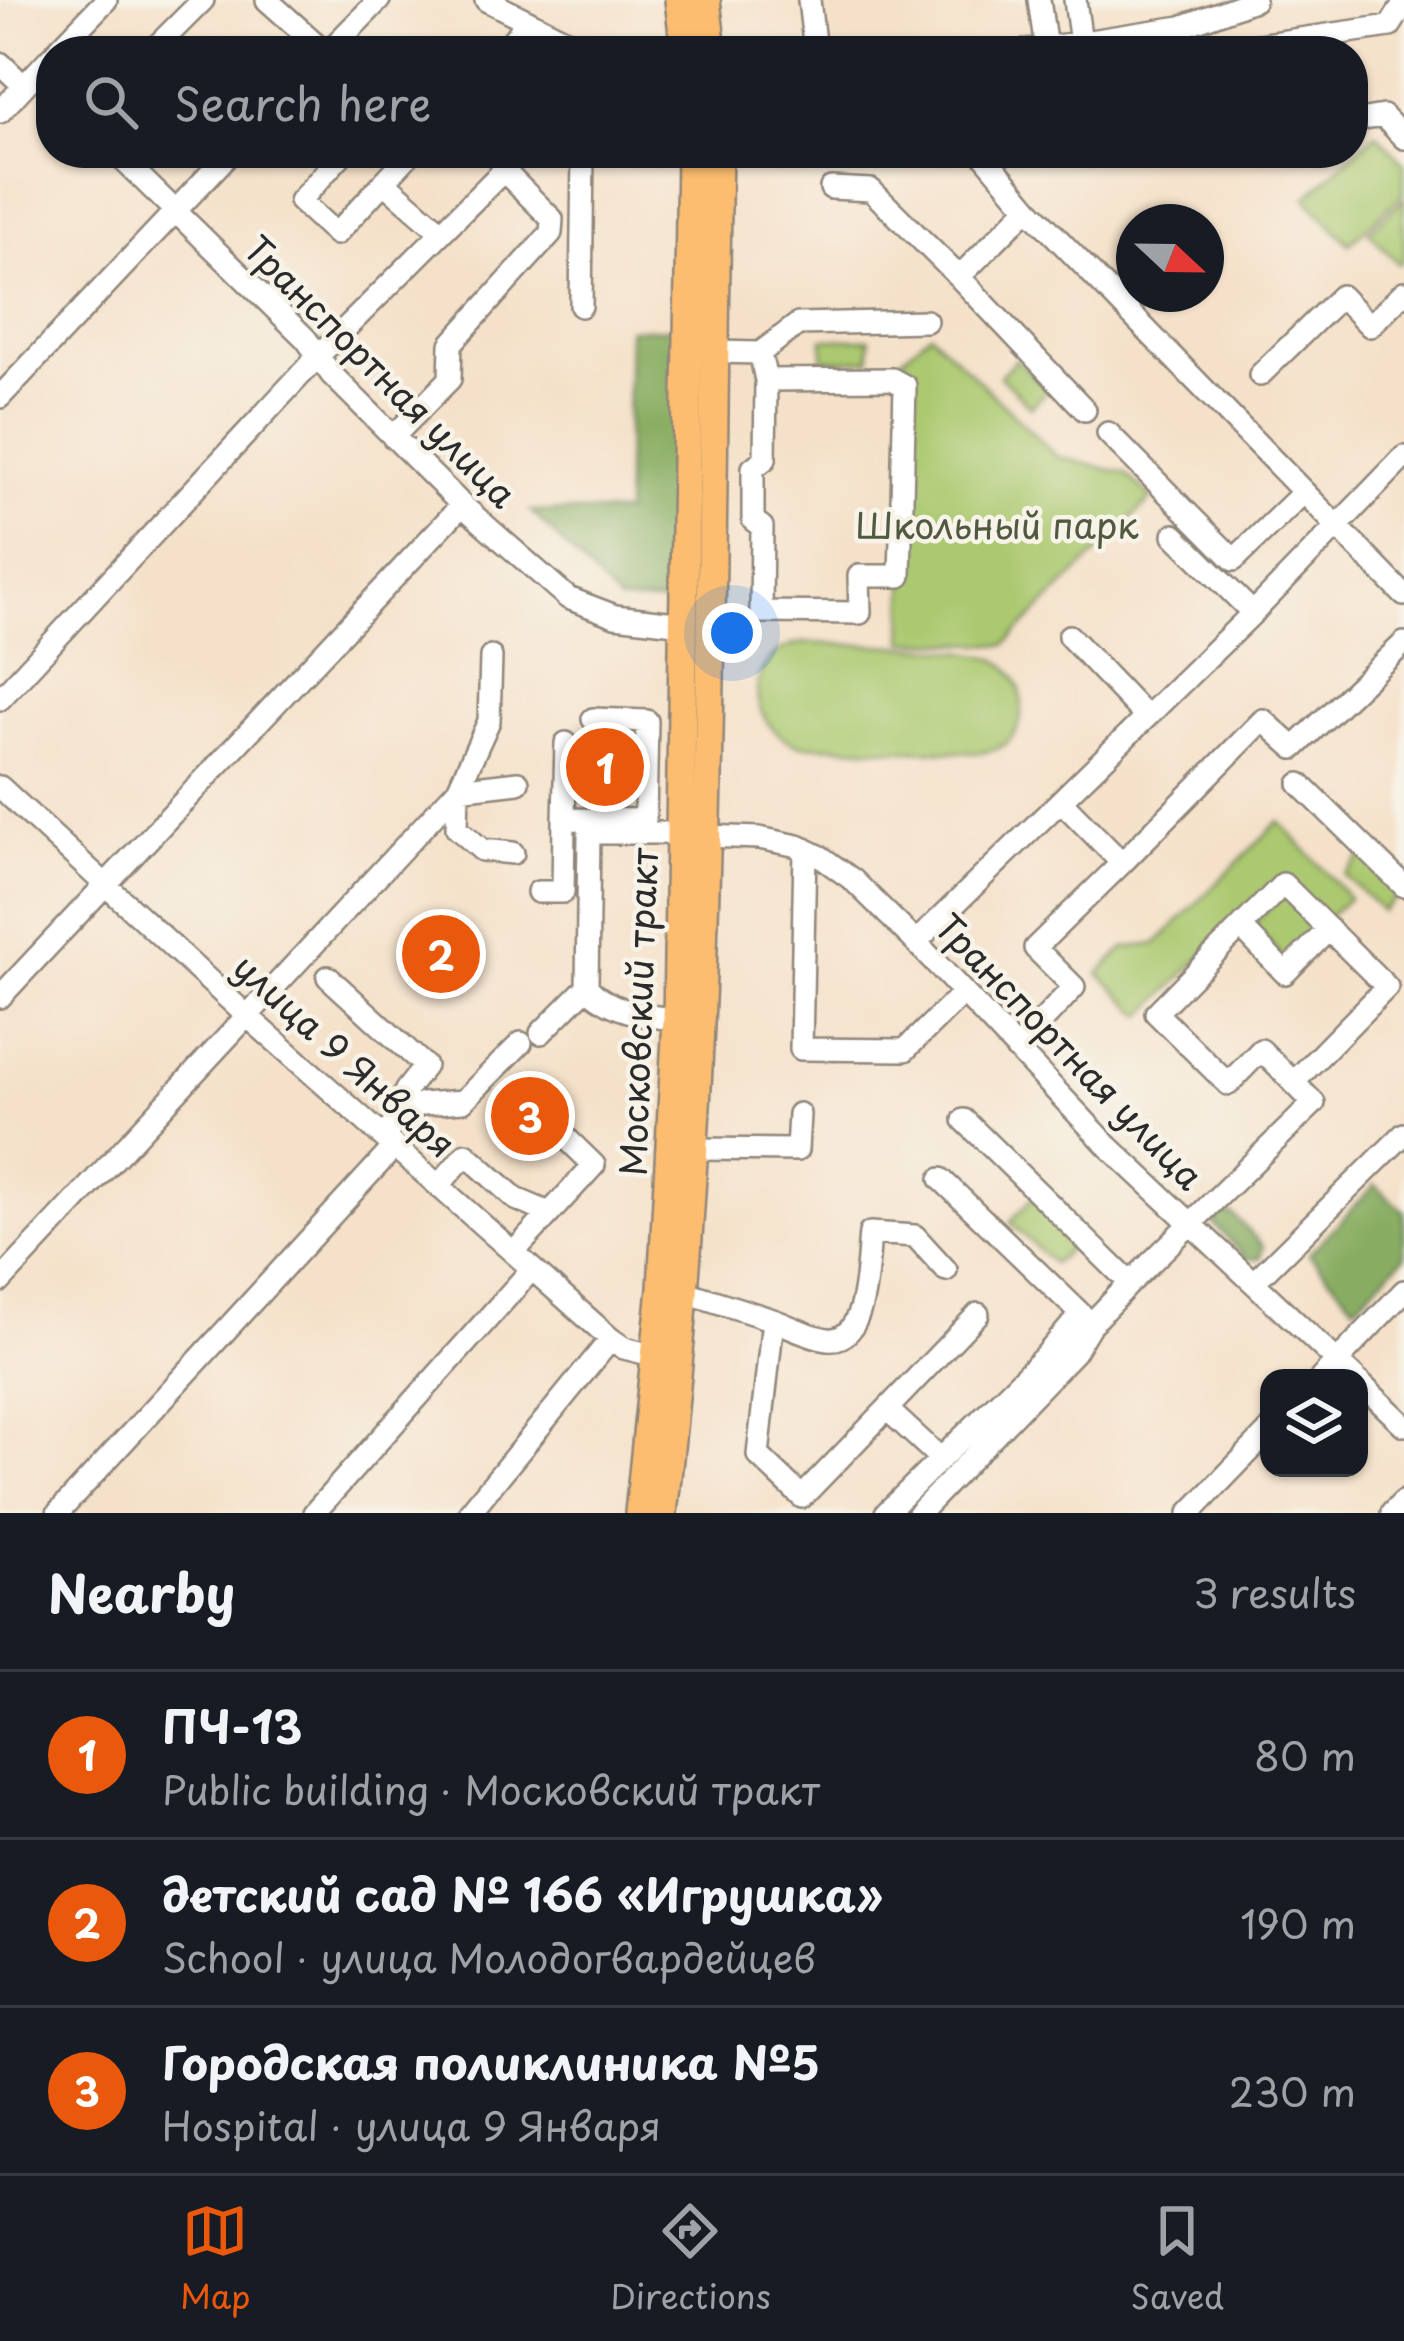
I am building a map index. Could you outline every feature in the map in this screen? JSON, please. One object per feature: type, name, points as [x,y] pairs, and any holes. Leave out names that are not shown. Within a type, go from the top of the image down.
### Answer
[{"type":"main road","points":[[679,0],[683,36]]},
{"type":"main road","points":[[706,0],[710,36]]},
{"type":"main road","name":"Московский тракт","points":[[663,1513],[695,1149],[693,835],[682,777],[691,168]]},
{"type":"main road","name":"Московский тракт","points":[[639,1513],[656,1356],[693,835],[718,168]]},
{"type":"street","points":[[75,36],[106,0]]},
{"type":"street","points":[[167,36],[202,0]]},
{"type":"street","points":[[266,0],[308,36]]},
{"type":"street","points":[[342,36],[379,0]]},
{"type":"street","points":[[486,0],[557,36]]},
{"type":"street","points":[[809,0],[813,36]]},
{"type":"street","points":[[1036,36],[1039,0]]},
{"type":"street","points":[[1075,0],[1081,36]]},
{"type":"street","points":[[1153,36],[1254,0]]},
{"type":"street","points":[[1321,36],[1390,26],[1404,4]]},
{"type":"street","points":[[516,36],[528,22]]},
{"type":"street","points":[[0,63],[36,70]]},
{"type":"street","points":[[0,112],[36,78]]},
{"type":"street","points":[[1368,118],[1383,116],[1404,138]]},
{"type":"street","name":"Транспортная улица","points":[[130,168],[462,505],[568,598],[615,616],[684,624]]},
{"type":"street","points":[[0,397],[216,168]]},
{"type":"street","points":[[330,168],[300,201],[336,234],[398,168]]},
{"type":"street","points":[[581,306],[583,168]]},
{"type":"street","points":[[995,168],[1404,595]]},
{"type":"street","points":[[0,699],[319,356],[503,170],[552,219],[551,233],[451,344],[450,379],[393,437]]},
{"type":"street","points":[[385,182],[440,231]]},
{"type":"street","points":[[831,188],[871,190],[1085,410]]},
{"type":"street","points":[[958,278],[1028,208]]},
{"type":"street","points":[[1260,375],[1341,296],[1370,326],[1404,292]]},
{"type":"street","points":[[714,352],[760,353],[798,324],[926,321]]},
{"type":"street","points":[[760,353],[766,380],[764,459],[753,468],[753,520],[762,527],[761,612],[860,613],[859,576],[900,575],[904,386],[892,380],[766,380]]},
{"type":"street","points":[[1108,433],[1234,560],[1304,492]]},
{"type":"street","points":[[916,942],[1253,614],[1404,457]]},
{"type":"street","points":[[0,997],[462,505]]},
{"type":"street","points":[[1174,535],[1253,614]]},
{"type":"street","points":[[1069,636],[1146,717]]},
{"type":"street","points":[[1016,1049],[1074,987],[1035,948],[1263,720],[1294,748],[1404,643]]},
{"type":"street","points":[[0,1282],[458,789],[489,721],[491,657]]},
{"type":"street","points":[[564,819],[645,820],[647,721],[593,719]]},
{"type":"street","points":[[538,892],[562,892],[566,743]]},
{"type":"street","points":[[645,776],[682,777]]},
{"type":"street","points":[[458,789],[518,782]]},
{"type":"street","points":[[1300,784],[1404,886]]},
{"type":"street","name":"улица 9 Января","points":[[0,787],[245,1014],[611,1339],[624,1348],[656,1356]]},
{"type":"street","points":[[458,789],[458,828],[482,850],[513,853]]},
{"type":"street","points":[[1061,801],[1122,863]]},
{"type":"street","name":"Транспортная улица","points":[[587,987],[589,833],[773,840],[805,849],[838,868],[916,942],[1108,1146],[1253,1282],[1329,1369]]},
{"type":"street","points":[[805,849],[801,1048],[904,1050],[962,994]]},
{"type":"street","points":[[886,1513],[1086,1319],[1193,1224],[1314,1103],[1261,1050],[1228,1084],[1156,1013],[1283,884],[1387,987],[1294,1082]]},
{"type":"street","points":[[1241,927],[1285,973],[1329,929]]},
{"type":"street","points":[[58,1513],[389,1141],[406,1090],[425,1066],[328,977]]},
{"type":"street","points":[[402,1113],[422,1104],[463,1101],[587,987],[612,1005],[677,1019]]},
{"type":"street","points":[[695,1149],[797,1150],[799,1114]]},
{"type":"street","points":[[964,1120],[1130,1283]]},
{"type":"street","points":[[514,1252],[594,1165],[558,1130]]},
{"type":"street","points":[[1253,1282],[1404,1134]]},
{"type":"street","points":[[439,1185],[466,1154],[516,1199],[549,1213]]},
{"type":"street","points":[[941,1179],[1086,1319]]},
{"type":"street","points":[[686,1292],[833,1341],[859,1318],[870,1233],[915,1236],[946,1270]]},
{"type":"street","points":[[314,1513],[532,1269]]},
{"type":"street","points":[[1329,1369],[1404,1292]]},
{"type":"street","points":[[773,1320],[758,1455],[802,1497],[979,1314]]},
{"type":"street","points":[[919,1513],[1075,1352],[1086,1319]]},
{"type":"street","points":[[469,1513],[611,1339]]},
{"type":"street","name":"Транспортная улица","points":[[1368,1391],[1404,1425]]},
{"type":"street","points":[[887,1409],[941,1459]]},
{"type":"street","points":[[1190,1513],[1260,1440]]},
{"type":"street","points":[[1392,1513],[1404,1502]]},
{"type":"green space","points":[[1376,133],[1404,163],[1404,193],[1349,244],[1306,198],[1338,168],[1368,168],[1368,140]]},
{"type":"green space","points":[[1404,199],[1404,259],[1399,264],[1369,232]]},
{"type":"green space","points":[[684,328],[671,603],[619,602],[531,511],[625,513],[629,329]]},
{"type":"green space","name":"Школьный парк","points":[[930,333],[1057,457],[1125,473],[1152,498],[1005,645],[904,641],[909,378],[895,364]]},
{"type":"green space","points":[[823,339],[870,339],[870,360],[823,360]]},
{"type":"green space","points":[[1016,359],[1047,390],[1031,407],[1000,376]]},
{"type":"green space","points":[[802,643],[934,648],[983,655],[999,661],[1016,680],[1021,718],[1009,740],[980,753],[798,745],[767,722],[757,691],[768,661]]},
{"type":"green space","points":[[1279,821],[1349,898],[1325,920],[1280,878],[1143,1016],[1099,974],[1124,948],[1156,944]]},
{"type":"green space","points":[[1363,855],[1401,892],[1382,911],[1344,875]]},
{"type":"green space","points":[[1284,893],[1320,929],[1287,961],[1252,925]]},
{"type":"green space","points":[[1375,1185],[1404,1211],[1404,1257],[1355,1305],[1309,1254]]},
{"type":"green space","points":[[1034,1197],[1077,1240],[1053,1264],[1010,1222]]},
{"type":"green space","points":[[1222,1213],[1233,1215],[1263,1246],[1261,1258],[1247,1259],[1213,1223]]},
{"type":"place","name":"ПЧ-13","points":[[605,767]]},
{"type":"place","name":"детский сад № 166 «Игрушка»","points":[[441,954]]},
{"type":"place","name":"Городская поликлиника №5","points":[[530,1116]]}]
